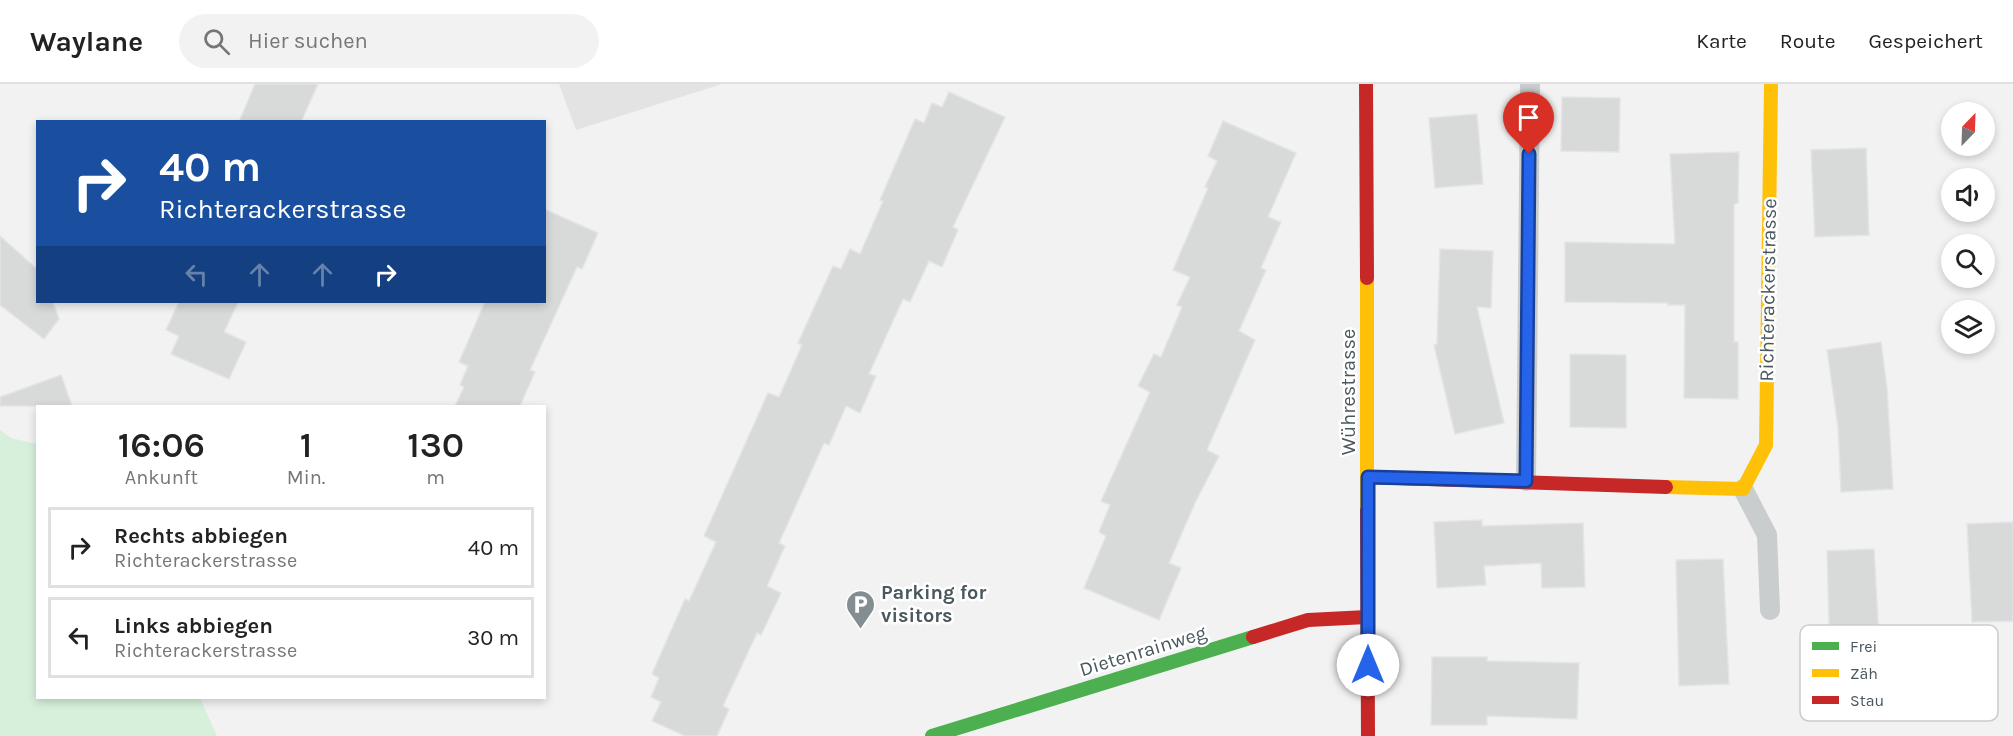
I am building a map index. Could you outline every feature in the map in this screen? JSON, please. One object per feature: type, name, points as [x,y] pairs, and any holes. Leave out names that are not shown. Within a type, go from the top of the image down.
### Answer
[{"type":"street","name":"Wührestrasse","points":[[1366,84],[1368,736]]},
{"type":"street","name":"Richterackerstrasse","points":[[1743,489],[1766,445],[1771,86]]},
{"type":"street","points":[[1368,477],[1743,489]]},
{"type":"street","name":"Dietenrainweg","points":[[932,736],[1308,620],[1367,617]]},
{"type":"lane","points":[[1526,481],[1530,84]]},
{"type":"lane","points":[[1743,489],[1767,535],[1770,610]]},
{"type":"shaded area","points":[[559,84],[722,84],[576,130]]},
{"type":"green space","points":[[0,430],[11,438],[36,444],[36,699],[200,699],[217,736],[0,736]]},
{"type":"building","points":[[255,84],[318,84],[302,120],[240,120]]},
{"type":"building","points":[[949,92],[1005,117],[953,227],[958,230],[942,267],[929,261],[910,302],[903,299],[869,374],[876,376],[860,413],[846,406],[829,445],[824,443],[779,543],[785,546],[767,586],[781,593],[761,635],[757,633],[723,706],[729,709],[717,736],[685,736],[652,721],[661,702],[651,697],[659,678],[652,674],[685,599],[689,601],[716,542],[704,536],[768,393],[779,397],[802,345],[798,343],[833,266],[841,269],[850,249],[860,254],[883,201],[880,200],[915,119],[924,123],[932,103],[942,107]]},
{"type":"building","points":[[1562,97],[1620,98],[1619,152],[1561,151]]},
{"type":"building","points":[[1477,114],[1483,184],[1435,188],[1429,118]]},
{"type":"building","points":[[1223,121],[1296,153],[1268,217],[1281,222],[1261,268],[1266,270],[1239,331],[1255,340],[1207,450],[1219,456],[1195,503],[1169,563],[1181,568],[1159,620],[1084,588],[1106,536],[1099,532],[1110,505],[1101,501],[1150,392],[1138,386],[1154,354],[1161,357],[1182,307],[1177,305],[1190,277],[1173,270],[1208,188],[1205,187],[1217,161],[1208,156]]},
{"type":"building","points":[[1866,148],[1869,235],[1815,237],[1811,150]]},
{"type":"building","points":[[1739,152],[1738,203],[1734,204],[1734,342],[1738,342],[1738,399],[1684,398],[1685,305],[1565,302],[1565,242],[1675,244],[1670,154]]},
{"type":"building","points":[[546,210],[598,233],[582,269],[577,267],[530,370],[535,372],[520,405],[455,405],[464,387],[460,385],[468,366],[459,362],[485,303],[546,303]]},
{"type":"building","points":[[0,236],[36,268],[36,303],[53,303],[59,319],[44,339],[0,305]]},
{"type":"building","points":[[1440,249],[1493,251],[1491,308],[1477,307],[1504,423],[1455,434],[1434,345],[1437,344]]},
{"type":"building","points":[[179,303],[238,303],[224,332],[246,342],[229,379],[171,354],[179,336],[166,330]]},
{"type":"building","points":[[1881,342],[1887,388],[1893,489],[1841,492],[1838,427],[1827,350]]},
{"type":"building","points":[[1570,354],[1626,355],[1626,428],[1570,427]]},
{"type":"building","points":[[61,375],[72,405],[0,406],[0,397]]},
{"type":"building","points":[[1482,520],[1482,526],[1583,523],[1585,587],[1542,588],[1541,563],[1484,566],[1486,585],[1437,588],[1434,522]]},
{"type":"building","points":[[2013,522],[2013,621],[1972,622],[1967,524]]},
{"type":"building","points":[[1874,549],[1878,625],[1829,625],[1827,551]]},
{"type":"building","points":[[1723,559],[1729,684],[1679,686],[1676,560]]},
{"type":"building","points":[[1432,657],[1487,657],[1487,661],[1579,663],[1577,719],[1487,716],[1487,725],[1431,725]]},
{"type":"traffic: fast","points":[[932,736],[1253,637]]},
{"type":"traffic: slow","points":[[1666,487],[1743,489],[1766,445],[1771,86]]},
{"type":"traffic: slow","points":[[1367,278],[1367,511]]},
{"type":"traffic: jam","points":[[1366,84],[1367,278]]},
{"type":"traffic: jam","points":[[1368,477],[1666,487]]},
{"type":"traffic: jam","points":[[1367,511],[1368,736]]},
{"type":"traffic: jam","points":[[1253,637],[1308,620],[1367,617]]},
{"type":"place","name":"Parking for visitors","points":[[860,630]]},
{"type":"route","points":[[1368,665],[1368,477],[1526,481],[1529,154]]}]
